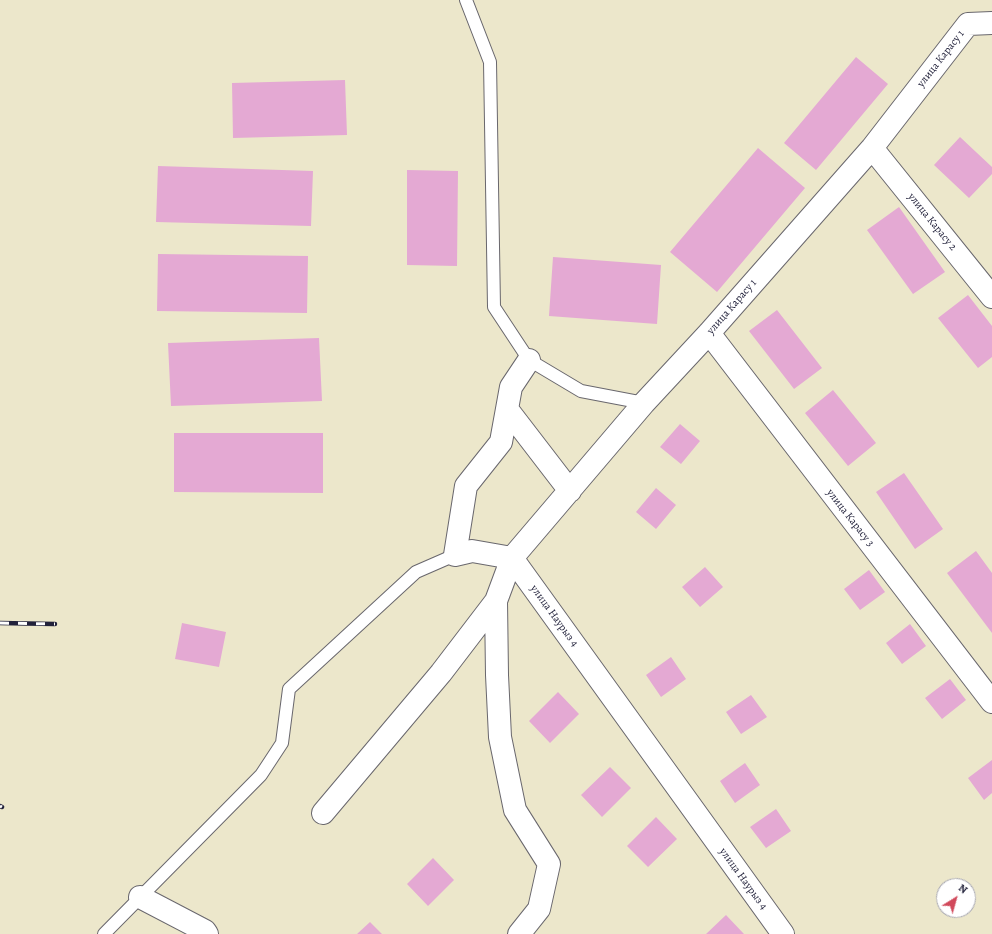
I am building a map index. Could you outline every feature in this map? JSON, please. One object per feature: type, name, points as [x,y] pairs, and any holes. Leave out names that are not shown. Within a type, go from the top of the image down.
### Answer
[{"type":"street","name":"улица Карасу 1","points":[[512,558],[644,403],[709,333],[872,148],[968,24],[992,23]]},
{"type":"street","name":"улица Карасу 2","points":[[872,148],[992,297]]},
{"type":"street","name":"улица Карасу 3","points":[[709,333],[992,702]]},
{"type":"street","points":[[323,813],[441,673],[496,601],[512,558],[472,551],[455,555],[466,486],[501,442],[511,387],[529,360]]},
{"type":"street","points":[[507,409],[570,491]]},
{"type":"street","name":"улица Наурыз 4","points":[[512,558],[782,934]]},
{"type":"street","points":[[496,601],[500,737],[513,803],[515,810],[549,864],[539,909],[519,934]]},
{"type":"street","points":[[140,897],[205,931],[207,934]]},
{"type":"lane","points":[[466,0],[490,62],[494,307],[529,360],[581,391],[644,403]]},
{"type":"lane","points":[[104,934],[261,775],[282,743],[289,689],[416,572],[455,555]]},
{"type":"building","points":[[856,57],[888,84],[816,170],[784,143]]},
{"type":"building","points":[[345,80],[347,135],[233,138],[232,83]]},
{"type":"building","points":[[960,137],[992,167],[992,174],[969,198],[934,165]]},
{"type":"building","points":[[758,148],[805,188],[717,292],[670,252]]},
{"type":"building","points":[[158,166],[313,171],[311,226],[156,222]]},
{"type":"building","points":[[407,170],[458,171],[457,266],[407,265]]},
{"type":"building","points":[[899,207],[945,272],[913,294],[867,230]]},
{"type":"building","points":[[158,254],[308,256],[307,313],[157,311]]},
{"type":"building","points":[[553,257],[661,265],[657,324],[549,316]]},
{"type":"building","points":[[968,295],[992,326],[992,357],[978,368],[938,318]]},
{"type":"building","points":[[777,310],[822,368],[794,389],[749,331]]},
{"type":"building","points":[[319,338],[322,401],[171,406],[168,343]]},
{"type":"building","points":[[833,390],[876,443],[848,466],[805,413]]},
{"type":"building","points":[[680,424],[700,441],[681,464],[660,447]]},
{"type":"building","points":[[174,433],[323,433],[323,493],[174,492]]},
{"type":"building","points":[[904,473],[943,529],[915,549],[876,492]]},
{"type":"building","points":[[656,488],[676,505],[656,529],[636,512]]},
{"type":"building","points":[[976,551],[992,573],[992,633],[947,573]]},
{"type":"building","points":[[705,567],[723,587],[700,607],[682,587]]},
{"type":"building","points":[[869,570],[885,592],[860,610],[844,589]]},
{"type":"building","points":[[182,623],[226,632],[219,667],[175,659]]},
{"type":"building","points":[[910,624],[926,646],[902,664],[886,643]]},
{"type":"building","points":[[671,657],[686,679],[661,697],[646,675]]},
{"type":"building","points":[[950,679],[966,700],[942,719],[925,698]]},
{"type":"building","points":[[558,692],[579,714],[550,743],[529,721]]},
{"type":"building","points":[[751,695],[767,717],[741,734],[726,712]]},
{"type":"building","points":[[992,760],[992,793],[984,800],[968,778]]},
{"type":"building","points":[[745,763],[760,785],[735,803],[720,781]]},
{"type":"building","points":[[610,767],[631,788],[602,817],[581,795]]},
{"type":"building","points":[[776,809],[791,831],[766,848],[750,827]]},
{"type":"building","points":[[656,817],[677,839],[648,867],[627,846]]},
{"type":"building","points":[[433,858],[454,880],[428,906],[407,884]]},
{"type":"building","points":[[726,915],[744,934],[706,934]]},
{"type":"building","points":[[370,922],[382,934],[357,934]]},
{"type":"railway","points":[[0,623],[55,624]]}]
